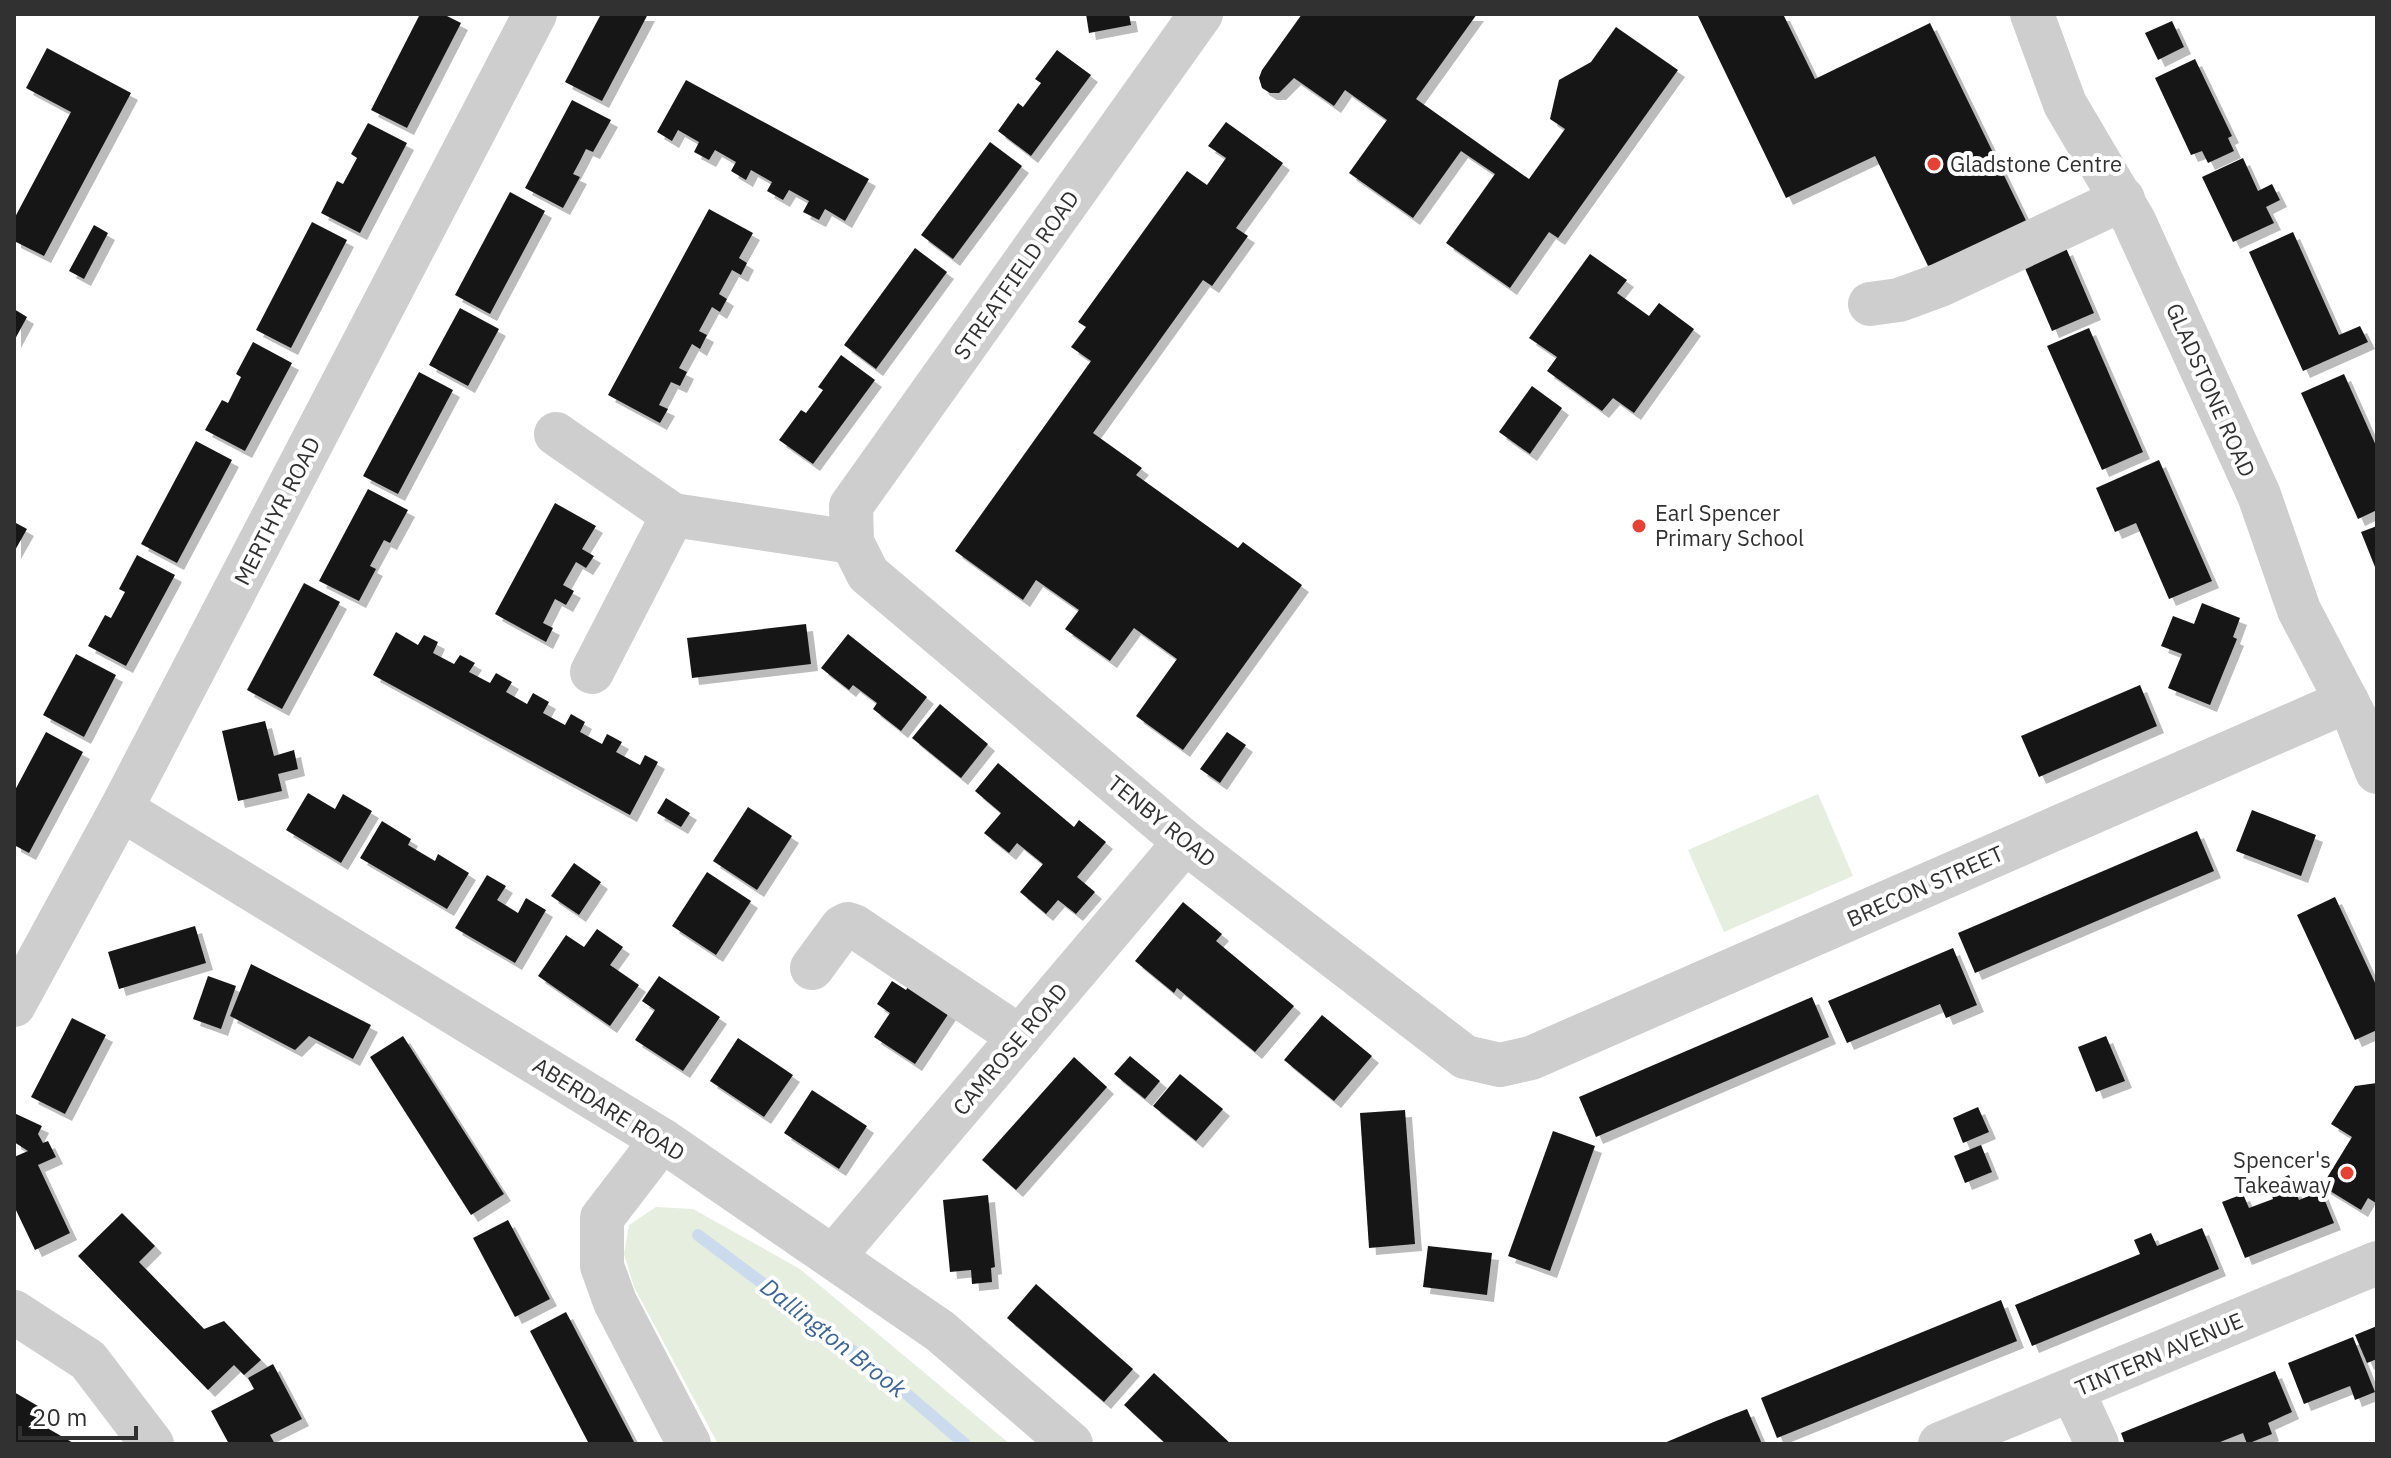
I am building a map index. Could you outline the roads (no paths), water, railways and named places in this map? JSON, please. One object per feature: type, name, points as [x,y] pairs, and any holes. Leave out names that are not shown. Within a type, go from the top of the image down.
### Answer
[{"type":"street","name":"MERTHYR ROAD","points":[[14,1005],[121,809],[535,14]]},
{"type":"street","name":"STREATFIELD ROAD","points":[[852,542],[851,506],[1201,14]]},
{"type":"street","name":"GLADSTONE ROAD","points":[[2039,17],[2065,104],[2123,199],[2259,495],[2299,610],[2347,701],[2377,772]]},
{"type":"street","points":[[1870,304],[1899,300],[1940,285],[2123,199]]},
{"type":"street","points":[[556,434],[673,515],[852,542]]},
{"type":"street","points":[[592,672],[673,515]]},
{"type":"street","name":"TENBY ROAD","points":[[852,542],[868,574],[1185,842],[1465,1057],[1500,1065]]},
{"type":"street","name":"BRECON STREET","points":[[1500,1065],[1531,1058],[2347,701]]},
{"type":"street","name":"ABERDARE ROAD","points":[[121,809],[662,1140],[940,1331],[1071,1444]]},
{"type":"street","name":"CAMROSE ROAD","points":[[834,1256],[1185,842]]},
{"type":"street","points":[[812,968],[842,927],[848,924],[1020,1037]]},
{"type":"street","points":[[662,1140],[602,1218],[602,1266],[615,1302],[689,1444]]},
{"type":"street","name":"TINTERN AVENUE","points":[[1940,1444],[2377,1263]]},
{"type":"street","points":[[14,1312],[88,1360],[152,1444]]},
{"type":"street","points":[[2072,1390],[2097,1444]]},
{"type":"waterway","name":"Dallington Brook","points":[[698,1235],[881,1372],[965,1444]]},
{"type":"place","name":"Gladstone Centre","points":[[1934,164]]},
{"type":"place","name":"Earl Spencer Primary School","points":[[1639,526]]},
{"type":"place","name":"Spencer's Takeaway","points":[[2347,1173]]}]
